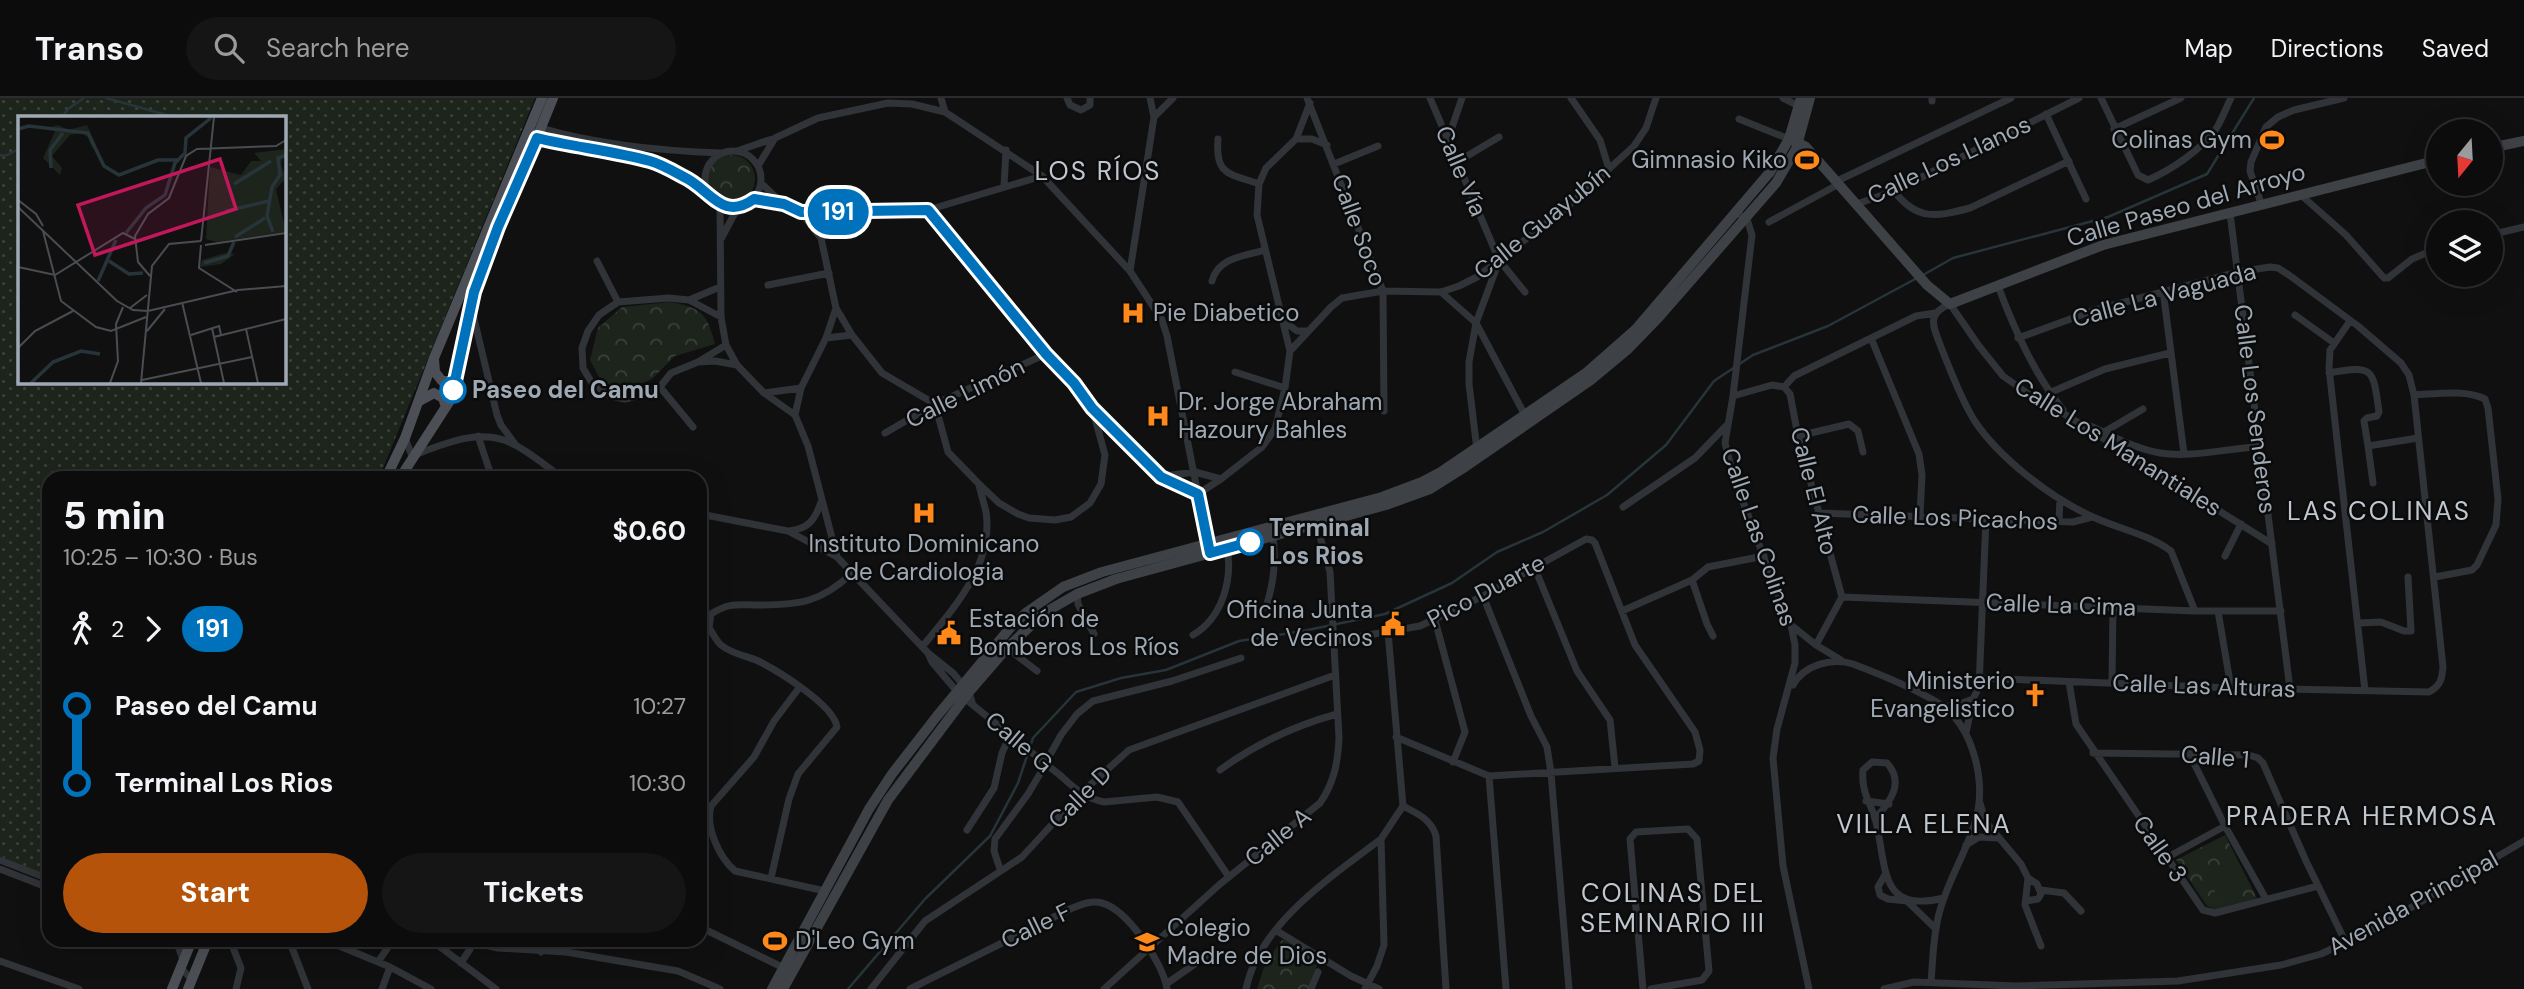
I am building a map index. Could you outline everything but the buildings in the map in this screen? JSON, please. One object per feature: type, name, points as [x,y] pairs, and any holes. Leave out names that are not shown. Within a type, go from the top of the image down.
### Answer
[{"type":"main road","points":[[389,471],[542,98]]},
{"type":"main road","points":[[404,471],[451,399],[474,292],[498,227],[553,98]]},
{"type":"main road","points":[[1527,418],[1591,380],[1627,349],[1747,219],[1776,183],[1810,98]]},
{"type":"main road","points":[[772,989],[880,792],[1007,648],[1044,613],[1077,594],[1152,567],[1382,497],[1422,482],[1478,452],[1527,418],[1622,343],[1737,213],[1794,141],[1800,102]]},
{"type":"main road","points":[[1794,141],[1838,182],[1927,285],[1950,304]]},
{"type":"main road","points":[[2503,145],[2524,141]]},
{"type":"main road","name":"Calle Paseo del Arroyo","points":[[1950,304],[2103,244],[2426,163]]},
{"type":"main road","points":[[434,358],[438,378],[446,382],[456,376]]},
{"type":"main road","points":[[420,401],[434,393],[443,398],[446,407]]},
{"type":"main road","points":[[783,989],[882,809],[1010,628],[1045,598],[1063,587],[1119,566],[1209,548],[1227,548],[1273,536],[1315,519]]},
{"type":"main road","points":[[172,989],[189,947]]},
{"type":"main road","points":[[190,985],[205,947]]},
{"type":"street","points":[[913,103],[923,98]]},
{"type":"street","points":[[940,98],[945,112]]},
{"type":"street","points":[[1067,98],[1070,106],[1081,110],[1090,104],[1090,98]]},
{"type":"street","points":[[1130,271],[1154,117],[1150,98]]},
{"type":"street","points":[[1154,117],[1173,98]]},
{"type":"street","name":"Calle Vía","points":[[1430,98],[1499,260],[1525,292]]},
{"type":"street","points":[[1448,140],[1462,98]]},
{"type":"street","points":[[1571,98],[1600,140],[1609,169]]},
{"type":"street","name":"Calle Guayubín","points":[[1290,351],[1342,298],[1383,291],[1441,292],[1477,277],[1567,207],[1634,146],[1646,128],[1656,98]]},
{"type":"street","points":[[1783,98],[1800,102]]},
{"type":"street","points":[[1769,222],[1838,182],[2011,98]]},
{"type":"street","name":"Calle Los Llanos","points":[[1857,204],[1894,191],[2079,98]]},
{"type":"street","points":[[2101,98],[2138,175],[2144,179],[2151,179],[2171,167],[2207,138],[2221,121],[2231,98]]},
{"type":"street","points":[[2114,129],[2180,98]]},
{"type":"street","points":[[2260,203],[2250,171],[2250,162],[2266,127],[2278,117],[2294,110],[2344,98]]},
{"type":"street","points":[[539,133],[674,151],[722,153],[737,151],[775,138],[818,118],[890,100],[945,112],[1042,176],[1130,271],[1162,320],[1209,548]]},
{"type":"street","points":[[1198,494],[1262,447],[1275,429],[1290,351],[1257,215],[1259,184],[1266,168],[1296,139],[1308,101]]},
{"type":"street","name":"Calle Soco","points":[[1308,101],[1383,291],[1384,411]]},
{"type":"street","points":[[2046,114],[2087,199]]},
{"type":"street","points":[[1739,119],[1794,141]]},
{"type":"street","points":[[539,133],[652,161],[689,179],[720,204],[738,207]]},
{"type":"street","points":[[1457,162],[1499,137]]},
{"type":"street","points":[[758,166],[775,138]]},
{"type":"street","points":[[1218,139],[1216,158],[1226,172],[1259,184]]},
{"type":"street","points":[[1296,139],[1312,139],[1327,145]]},
{"type":"street","points":[[1334,164],[1378,146]]},
{"type":"street","points":[[1004,186],[1006,150]]},
{"type":"street","points":[[737,151],[753,159],[758,166],[761,183],[754,199]]},
{"type":"street","points":[[707,192],[705,173],[709,164],[722,153]]},
{"type":"street","points":[[1894,191],[1904,205],[1922,214],[1958,211],[2069,161]]},
{"type":"street","points":[[720,239],[738,207],[754,199],[784,204],[801,212],[928,210],[1042,176]]},
{"type":"street","points":[[761,183],[784,204]]},
{"type":"street","points":[[2301,195],[2346,235],[2379,275],[2388,278],[2412,259],[2426,253]]},
{"type":"street","points":[[720,204],[721,317],[726,345],[737,365],[764,393],[795,415],[808,446],[837,557]]},
{"type":"street","points":[[928,210],[1092,408],[1161,477],[1198,494]]},
{"type":"street","points":[[801,212],[821,238],[836,308],[852,335],[882,373],[935,404],[948,452],[999,503],[1029,518],[1055,520],[1071,517],[1090,503],[1101,484],[1105,455],[1092,408]]},
{"type":"street","points":[[821,238],[839,212]]},
{"type":"street","points":[[1737,213],[1747,219]]},
{"type":"street","name":"Calle Los Senderos","points":[[2230,213],[2290,689]]},
{"type":"street","name":"Calle Las Colinas","points":[[1747,219],[1752,243],[1725,443],[1728,459],[1791,625],[1795,645],[1795,663],[1777,729],[1773,758],[1783,866],[1808,989]]},
{"type":"street","points":[[2503,232],[2524,226]]},
{"type":"street","points":[[1212,281],[1221,264],[1265,250]]},
{"type":"street","points":[[1478,452],[1469,373],[1476,323],[1499,260]]},
{"type":"street","points":[[597,261],[618,302]]},
{"type":"street","name":"Calle La Vaguada","points":[[2018,338],[2095,310],[2163,290],[2256,268],[2278,268],[2401,363],[2409,375],[2414,395],[2443,667],[2442,680],[2438,687],[2429,692]]},
{"type":"street","points":[[768,285],[828,273]]},
{"type":"street","points":[[1998,286],[2018,338],[2049,393],[2066,415],[2136,447],[2161,453],[2184,454],[2260,447]]},
{"type":"street","points":[[690,300],[720,287]]},
{"type":"street","points":[[2163,290],[2184,454]]},
{"type":"street","points":[[1441,292],[1476,323],[1527,418]]},
{"type":"street","points":[[721,317],[690,300],[669,298],[618,302],[599,315],[588,331],[582,348],[583,368],[592,383],[610,397],[625,399],[660,387],[671,373],[698,362],[726,345]]},
{"type":"street","points":[[1733,396],[1772,385],[1784,387],[1794,376],[1916,316],[1935,313],[1950,304]]},
{"type":"street","name":"Calle Los Manantiales","points":[[1950,304],[2003,376],[2272,544]]},
{"type":"street","points":[[471,306],[502,425],[516,444],[553,471]]},
{"type":"street","points":[[795,415],[801,388],[827,338],[836,308]]},
{"type":"street","points":[[1935,313],[1933,322],[1936,332],[1960,393],[1989,440],[2035,481],[2060,499],[2092,517],[2140,535],[2171,551],[2195,611]]},
{"type":"street","points":[[2295,315],[2334,342]]},
{"type":"street","points":[[1284,321],[1297,331],[1308,331]]},
{"type":"street","points":[[2350,321],[2334,342],[2328,356],[2365,691]]},
{"type":"street","points":[[827,338],[852,335]]},
{"type":"street","points":[[1871,338],[1919,454],[1922,475],[1920,515]]},
{"type":"street","points":[[2049,393],[2105,369],[2170,353]]},
{"type":"street","name":"Calle Limón","points":[[885,433],[935,404],[1046,354]]},
{"type":"street","points":[[698,362],[715,361],[737,365]]},
{"type":"street","points":[[2329,373],[2358,368],[2372,375],[2379,412],[2364,421],[2372,483]]},
{"type":"street","points":[[1235,372],[1285,388]]},
{"type":"street","points":[[660,387],[693,427]]},
{"type":"street","name":"Calle El Alto","points":[[1784,387],[1790,394],[1798,436],[1842,597]]},
{"type":"street","points":[[764,393],[801,388]]},
{"type":"street","points":[[2414,395],[2451,393],[2485,399],[2492,437],[2498,499],[2496,525],[2472,570],[2435,577]]},
{"type":"street","points":[[2104,432],[2143,409]]},
{"type":"street","points":[[1798,436],[1849,424],[1858,431],[1863,452]]},
{"type":"street","points":[[1623,507],[1695,457],[1727,425]]},
{"type":"street","points":[[405,438],[412,456],[464,438],[478,436],[516,444]]},
{"type":"street","points":[[478,436],[490,471]]},
{"type":"street","points":[[2368,446],[2418,438]]},
{"type":"street","points":[[1161,477],[1195,472],[1221,479]]},
{"type":"street","points":[[925,650],[973,580],[980,561],[986,513],[978,483]]},
{"type":"street","points":[[2059,521],[2060,499]]},
{"type":"street","points":[[707,515],[788,531],[800,530],[813,520],[821,501]]},
{"type":"street","points":[[986,513],[999,503]]},
{"type":"street","name":"Calle Los Picachos","points":[[1818,513],[2073,522],[2092,517]]},
{"type":"street","name":"Calle A","points":[[1104,989],[1229,877],[1320,803],[1330,789],[1338,757],[1334,610],[1330,572],[1315,519]]},
{"type":"street","points":[[1966,733],[1980,678],[1986,519]]},
{"type":"street","points":[[2225,556],[2241,524]]},
{"type":"street","points":[[788,531],[837,557]]},
{"type":"street","points":[[1266,607],[1274,581],[1276,561],[1273,536]]},
{"type":"street","name":"Pico Duarte","points":[[1334,641],[1420,626],[1435,620],[1586,539],[1595,543],[1622,611]]},
{"type":"street","points":[[1194,635],[1203,629],[1225,594],[1230,574],[1227,548]]},
{"type":"street","points":[[1396,737],[1489,776],[1693,764],[1699,761],[1700,750],[1695,732],[1635,645],[1622,611],[1692,580],[1708,567],[1764,556]]},
{"type":"street","name":"Calle G","points":[[837,557],[925,650],[943,663],[965,694],[1080,794]]},
{"type":"street","points":[[1534,566],[1577,671],[1610,720],[1615,767]]},
{"type":"street","points":[[771,878],[789,799],[798,774],[837,727],[836,719],[821,703],[799,688],[758,662],[722,646],[709,628],[711,614],[725,605],[808,602],[833,591],[851,573]]},
{"type":"street","points":[[2359,623],[2381,622],[2404,631],[2412,631],[2408,577]]},
{"type":"street","points":[[1692,580],[1713,636]]},
{"type":"street","points":[[1077,594],[1094,634]]},
{"type":"street","points":[[1483,596],[1531,716],[1547,747],[1569,989]]},
{"type":"street","points":[[1816,645],[1842,597]]},
{"type":"street","name":"Calle La Cima","points":[[1842,597],[2195,611],[2281,611]]},
{"type":"street","points":[[2112,683],[2113,607]]},
{"type":"street","points":[[2218,611],[2231,688]]},
{"type":"street","points":[[1435,620],[1465,732],[1453,762]]},
{"type":"street","points":[[1791,625],[1816,645],[1842,660],[1942,706],[1966,733],[1980,779],[1980,803],[1985,821],[2021,864],[2028,878],[2041,890],[2038,899],[2026,901]]},
{"type":"street","points":[[1246,989],[1258,955],[1276,931],[1320,885],[1381,839],[1403,806],[1388,632]]},
{"type":"street","points":[[1007,648],[1037,671]]},
{"type":"street","points":[[1000,869],[994,851],[995,839],[1028,794],[1061,735],[1077,714],[1093,701],[1172,681],[1241,659]]},
{"type":"street","points":[[1789,691],[1799,674],[1820,664],[1842,660]]},
{"type":"street","name":"Calle D","points":[[871,989],[925,921],[1022,856],[1080,794],[1129,750],[1335,675]]},
{"type":"street","name":"Calle Las Alturas","points":[[1980,678],[2231,688],[2429,692]]},
{"type":"street","name":"Calle 3","points":[[2068,681],[2076,724],[2203,910],[2215,913],[2318,886]]},
{"type":"street","points":[[799,688],[774,721],[754,757],[711,806],[708,815],[714,838],[726,863],[735,871],[825,891]]},
{"type":"street","points":[[1942,706],[1954,706],[1973,699]]},
{"type":"street","points":[[1220,770],[1245,751],[1279,733],[1337,714]]},
{"type":"street","points":[[967,830],[994,788],[1002,753],[1010,735]]},
{"type":"street","name":"Calle 1","points":[[2094,753],[2189,753],[2249,755],[2258,758],[2263,763],[2346,943]]},
{"type":"street","points":[[2189,753],[2225,826],[2266,899]]},
{"type":"street","points":[[1875,819],[1888,804],[1898,782],[1887,763],[1872,762],[1863,771],[1862,784],[1875,819],[1886,873],[1891,886],[1936,929]]},
{"type":"street","points":[[1489,776],[1506,989]]},
{"type":"street","points":[[1080,794],[1104,802],[1157,797],[1178,802],[1229,877]]},
{"type":"street","points":[[1867,801],[1888,804]]},
{"type":"street","points":[[1931,982],[1936,929],[1944,898],[1966,846],[1980,803]]},
{"type":"street","points":[[1403,806],[1426,819],[1433,826],[1436,836],[1446,989]]},
{"type":"street","points":[[2166,858],[2225,826]]},
{"type":"street","points":[[1643,989],[1630,838],[1636,832],[1688,829],[1697,839],[1708,975],[1702,980],[1651,989]]},
{"type":"street","points":[[1966,846],[1979,837],[1997,838]]},
{"type":"street","points":[[1366,986],[1384,945],[1381,839]]},
{"type":"street","name":"Avenida Principal","points":[[1884,989],[1914,982],[2036,986],[2178,981],[2281,965],[2321,954],[2346,943],[2410,909],[2524,841]]},
{"type":"street","points":[[0,860],[42,884]]},
{"type":"street","points":[[0,869],[42,877]]},
{"type":"street","points":[[1886,873],[1878,887],[1880,895],[1888,899],[1924,903],[1944,898]]},
{"type":"street","points":[[2028,878],[2026,901],[2030,922],[2041,946]]},
{"type":"street","points":[[2041,890],[2064,893],[2081,911]]},
{"type":"street","name":"Calle F","points":[[910,989],[1069,909],[1093,902],[1113,908],[1150,948],[1167,986]]},
{"type":"street","points":[[707,930],[784,968]]},
{"type":"street","points":[[1276,931],[1366,986],[1379,989]]},
{"type":"street","points":[[179,947],[181,968],[190,985]]},
{"type":"street","points":[[233,947],[241,968],[236,989]]},
{"type":"street","points":[[292,947],[308,989]]},
{"type":"street","points":[[342,947],[390,967],[431,989]]},
{"type":"street","points":[[378,962],[388,947]]},
{"type":"street","points":[[440,947],[496,989]]},
{"type":"street","points":[[461,964],[471,947]]},
{"type":"street","points":[[500,947],[566,952],[678,971],[720,989]]},
{"type":"street","points":[[537,947],[541,952]]},
{"type":"street","points":[[566,952],[567,947]]},
{"type":"street","points":[[1167,986],[1205,957]]},
{"type":"street","points":[[0,961],[61,986],[79,989]]},
{"type":"street","points":[[382,989],[390,967]]},
{"type":"street","points":[[1311,989],[1318,972]]},
{"type":"green space","points":[[0,98],[535,98],[382,471],[42,471],[42,873],[0,856]]},
{"type":"green space","points":[[731,155],[748,162],[755,179],[748,196],[731,203],[714,196],[707,179],[714,162]]},
{"type":"green space","points":[[670,302],[702,314],[715,344],[675,356],[652,379],[624,391],[602,383],[590,360],[598,328],[622,307]]},
{"type":"green space","points":[[2225,835],[2257,898],[2216,910],[2207,906],[2176,860]]},
{"type":"green space","points":[[2234,865],[2244,883],[2218,897],[2208,879]]},
{"type":"green space","points":[[1282,940],[1287,940],[1319,960],[1308,989],[1257,989],[1265,964]]},
{"type":"waterway","points":[[63,116],[84,98]]},
{"type":"waterway","points":[[106,98],[170,116]]},
{"type":"waterway","points":[[1923,275],[1953,258],[2108,217],[2207,174],[2254,98]]},
{"type":"waterway","points":[[0,155],[5,156],[18,150]]},
{"type":"waterway","points":[[848,989],[925,899],[990,836],[1018,783],[1033,738],[1076,692],[1121,678],[1166,670],[1239,641],[1385,614],[1452,583],[1497,552],[1543,532],[1607,495],[1666,445],[1714,381],[1753,355],[1828,326],[1917,278]]},
{"type":"bus line","name":"191","points":[[453,390],[474,292],[498,227],[537,138],[652,161],[689,179],[720,204],[729,207],[738,207],[754,199],[784,204],[801,212],[928,210],[1092,408],[1161,477],[1198,494],[1210,553],[1250,542]]},
{"type":"place","name":"Colinas Gym","points":[[2272,140]]},
{"type":"place","name":"Gimnasio Kiko","points":[[1807,160]]},
{"type":"place","name":"Pie Diabetico","points":[[1133,313]]},
{"type":"place","name":"Paseo del Camu","points":[[453,390]]},
{"type":"place","name":"Dr. Jorge Abraham Hazoury Bahles","points":[[1158,416]]},
{"type":"place","name":"Instituto Dominicano de Cardiologia","points":[[924,513]]},
{"type":"place","name":"Terminal Los Rios","points":[[1250,542]]},
{"type":"place","name":"Oficina Junta de Vecinos","points":[[1393,624]]},
{"type":"place","name":"Estación de Bomberos Los Ríos","points":[[949,633]]},
{"type":"place","name":"Ministerio Evangelistico","points":[[2035,695]]},
{"type":"place","name":"D'Leo Gym","points":[[775,941]]},
{"type":"place","name":"Colegio Madre de Dios","points":[[1147,942]]},
{"type":"district","name":"LOS RÍOS","points":[[1098,171]]},
{"type":"district","name":"LAS COLINAS","points":[[2379,511]]},
{"type":"district","name":"PRADERA HERMOSA","points":[[2362,816]]},
{"type":"district","name":"VILLA ELENA","points":[[1924,824]]},
{"type":"district","name":"COLINAS DEL SEMINARIO III","points":[[1673,908]]}]
